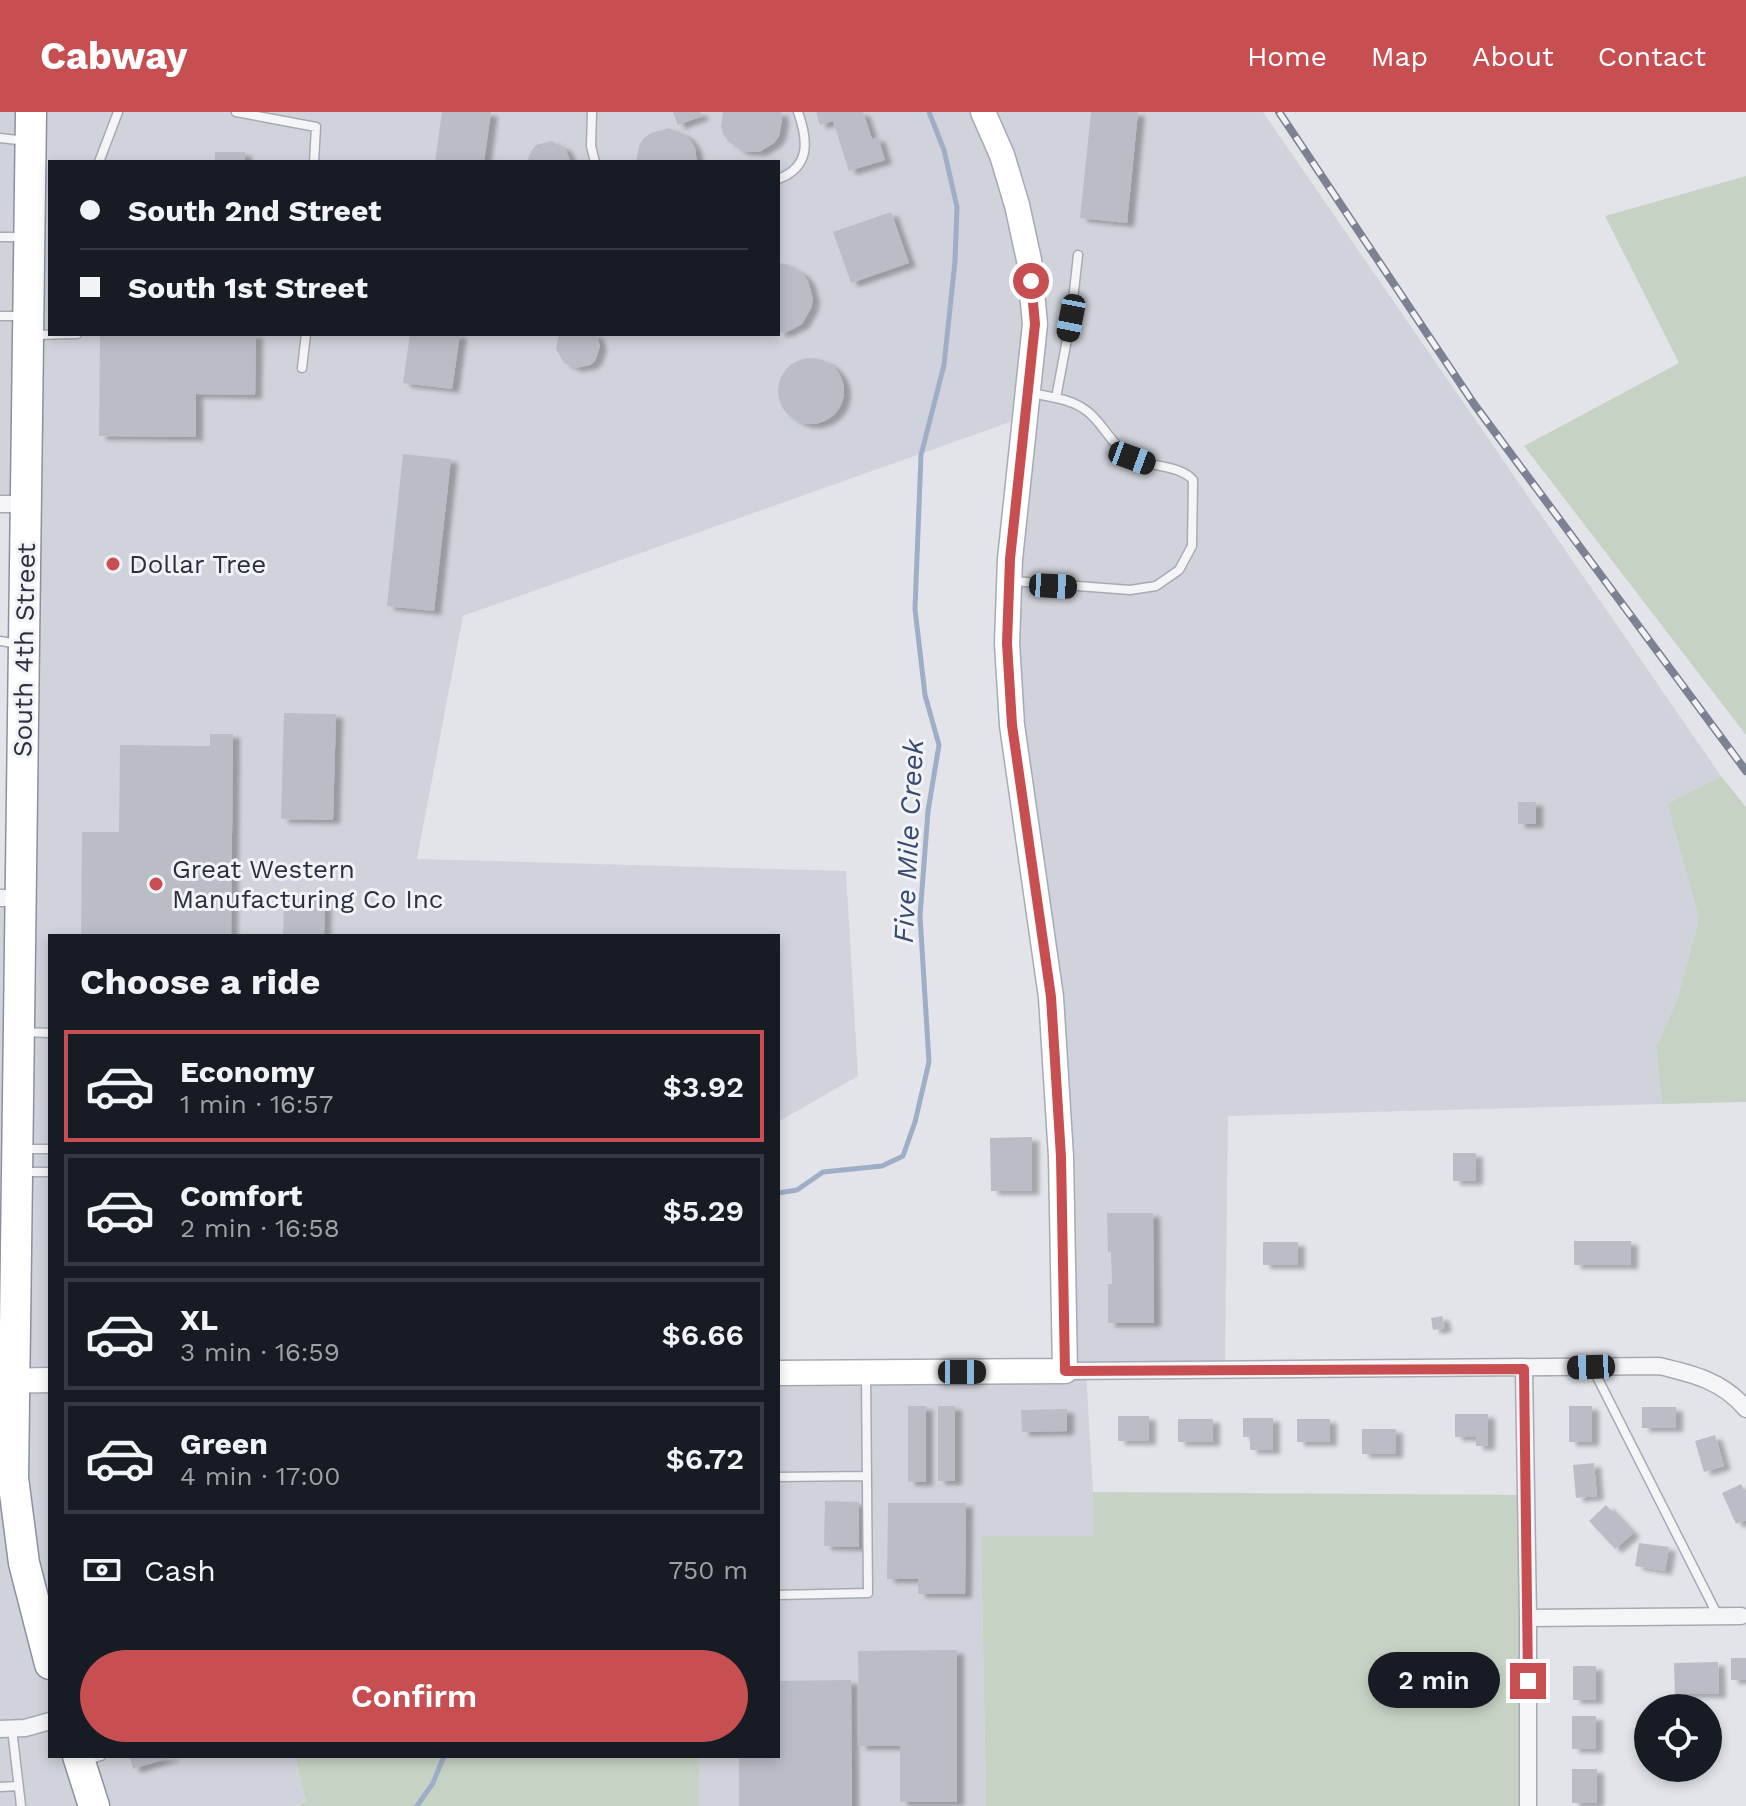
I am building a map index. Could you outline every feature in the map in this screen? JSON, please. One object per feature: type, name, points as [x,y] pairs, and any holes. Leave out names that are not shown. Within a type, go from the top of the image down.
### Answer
[{"type":"highway","name":"South 4th Street","points":[[33,147],[15,236],[25,310],[13,504],[10,898],[19,1032],[7,1381],[13,1478],[24,1563],[37,1598],[48,1654]]},
{"type":"highway","points":[[86,1758],[94,1806]]},
{"type":"street","points":[[983,112],[1002,155],[1029,260],[1035,324],[1009,581],[1007,643],[1012,725],[1051,997],[1061,1157],[1065,1371]]},
{"type":"street","points":[[780,1373],[1659,1366],[1693,1374],[1724,1387],[1746,1409]]},
{"type":"street","points":[[1524,1369],[1528,1806]]},
{"type":"street","points":[[7,1381],[48,1380]]},
{"type":"street","points":[[1528,1618],[1741,1616]]},
{"type":"street","points":[[6,1729],[48,1722]]},
{"type":"lane","points":[[100,160],[118,112]]},
{"type":"lane","points":[[236,112],[316,127],[314,160]]},
{"type":"lane","points":[[592,112],[591,146],[594,160]]},
{"type":"lane","points":[[780,178],[792,174],[803,158],[806,133],[798,112]]},
{"type":"lane","points":[[0,138],[33,147]]},
{"type":"lane","points":[[1056,398],[1071,318],[1078,255]]},
{"type":"lane","points":[[25,310],[48,321]]},
{"type":"lane","points":[[302,368],[306,336]]},
{"type":"lane","points":[[1009,581],[1130,590],[1156,586],[1179,570],[1192,546],[1193,480],[1187,473],[1132,458],[1084,406],[1027,392]]},
{"type":"lane","points":[[19,1032],[48,1033]]},
{"type":"lane","points":[[14,1144],[48,1149]]},
{"type":"lane","points":[[14,1144],[48,1170]]},
{"type":"lane","points":[[1591,1367],[1718,1616]]},
{"type":"lane","points":[[780,1595],[868,1593],[866,1372]]},
{"type":"lane","points":[[780,1477],[867,1476]]},
{"type":"lane","points":[[6,1729],[21,1806]]},
{"type":"lane","points":[[0,1787],[18,1786]]},
{"type":"shaded area","points":[[0,112],[1263,112],[1721,776],[1667,804],[1699,918],[1678,997],[1656,1048],[1662,1104],[1228,1116],[1225,1370],[1086,1371],[1093,1536],[981,1536],[986,1806],[699,1806],[699,1758],[780,1758],[780,1373],[1065,1371],[1061,1157],[1012,725],[1024,417],[463,616],[417,859],[846,871],[858,1076],[780,1121],[780,934],[48,934],[48,1758],[295,1758],[306,1801],[295,1806],[0,1806],[0,898],[20,898],[26,505],[0,504]]},
{"type":"green space","points":[[1746,176],[1746,735],[1524,446],[1679,363],[1605,216]]},
{"type":"green space","points":[[1721,776],[1746,807],[1746,1102],[1662,1104],[1656,1048],[1678,997],[1699,918],[1667,804]]},
{"type":"green space","points":[[1093,1492],[1526,1495],[1528,1806],[986,1806],[981,1536],[1093,1536]]},
{"type":"green space","points":[[295,1758],[699,1758],[699,1806],[297,1806],[306,1801]]},
{"type":"building","points":[[442,112],[491,112],[484,160],[435,160]]},
{"type":"building","points":[[673,112],[700,112],[702,116],[678,125]]},
{"type":"building","points":[[723,112],[781,112],[779,136],[759,152],[742,151],[723,134]]},
{"type":"building","points":[[816,112],[863,112],[872,139],[878,137],[885,160],[849,171],[833,121],[820,125]]},
{"type":"building","points":[[1091,112],[1138,112],[1127,223],[1080,218]]},
{"type":"building","points":[[669,128],[685,135],[695,148],[697,160],[636,160],[639,146],[651,133]]},
{"type":"building","points":[[551,141],[565,148],[570,160],[528,160],[536,145]]},
{"type":"building","points":[[215,152],[245,152],[245,160],[215,160]]},
{"type":"building","points":[[891,212],[909,263],[851,283],[833,232]]},
{"type":"building","points":[[780,263],[802,273],[808,281],[813,299],[802,324],[780,333]]},
{"type":"building","points":[[100,336],[256,336],[255,395],[196,394],[196,437],[99,436]]},
{"type":"building","points":[[410,336],[460,336],[452,389],[403,383]]},
{"type":"building","points":[[559,336],[597,336],[600,346],[595,361],[576,368],[564,363],[556,349]]},
{"type":"building","points":[[811,358],[824,361],[834,368],[841,378],[844,391],[841,404],[834,414],[824,421],[811,424],[798,421],[788,414],[781,404],[778,391],[781,378],[788,368],[798,361]]},
{"type":"building","points":[[403,454],[451,459],[434,611],[387,606]]},
{"type":"building","points":[[284,713],[336,714],[333,820],[281,819]]},
{"type":"building","name":"Great Western Manufacturing Co Inc","points":[[210,734],[233,734],[231,934],[81,934],[82,832],[119,832],[120,745],[210,746]]},
{"type":"building","points":[[1518,802],[1536,802],[1536,824],[1518,824]]},
{"type":"building","points":[[284,899],[325,900],[324,934],[283,934]]},
{"type":"building","points":[[1032,1137],[1032,1191],[991,1191],[990,1138]]},
{"type":"building","points":[[1453,1153],[1476,1153],[1476,1181],[1453,1181]]},
{"type":"building","points":[[1107,1213],[1153,1213],[1154,1323],[1108,1323],[1108,1284],[1112,1284]]},
{"type":"building","points":[[1574,1241],[1631,1241],[1631,1265],[1574,1265]]},
{"type":"building","points":[[1263,1242],[1298,1242],[1298,1265],[1263,1265]]},
{"type":"building","points":[[1442,1316],[1445,1328],[1433,1330],[1431,1318]]},
{"type":"building","points":[[908,1406],[926,1406],[926,1482],[908,1482]]},
{"type":"building","points":[[938,1406],[955,1406],[955,1481],[938,1481]]},
{"type":"building","points":[[1569,1406],[1592,1406],[1592,1442],[1569,1442]]},
{"type":"building","points":[[1642,1407],[1676,1407],[1676,1428],[1642,1428]]},
{"type":"building","points":[[1067,1409],[1067,1431],[1022,1432],[1021,1410]]},
{"type":"building","points":[[1455,1414],[1488,1414],[1488,1446],[1476,1446],[1476,1437],[1455,1437]]},
{"type":"building","points":[[1118,1416],[1149,1416],[1149,1441],[1118,1441]]},
{"type":"building","points":[[1243,1418],[1273,1418],[1273,1450],[1250,1450],[1250,1437],[1243,1437]]},
{"type":"building","points":[[1178,1419],[1213,1419],[1213,1442],[1178,1442]]},
{"type":"building","points":[[1297,1419],[1330,1419],[1330,1442],[1297,1442]]},
{"type":"building","points":[[1362,1429],[1396,1429],[1396,1454],[1362,1454]]},
{"type":"building","points":[[1715,1435],[1724,1466],[1704,1472],[1695,1441]]},
{"type":"building","points":[[1594,1463],[1597,1496],[1576,1498],[1573,1465]]},
{"type":"building","points":[[1741,1484],[1746,1494],[1746,1520],[1736,1524],[1722,1493]]},
{"type":"building","points":[[825,1501],[859,1502],[859,1547],[824,1546]]},
{"type":"building","points":[[888,1503],[966,1503],[965,1594],[918,1594],[918,1579],[887,1579]]},
{"type":"building","points":[[1606,1505],[1633,1533],[1615,1549],[1589,1521]]},
{"type":"building","points":[[1639,1543],[1669,1547],[1665,1571],[1635,1566]]},
{"type":"building","points":[[957,1650],[957,1802],[900,1802],[900,1746],[859,1746],[858,1651]]},
{"type":"building","points":[[1731,1658],[1746,1658],[1746,1680],[1731,1680]]},
{"type":"building","points":[[1718,1662],[1719,1694],[1675,1694],[1674,1663]]},
{"type":"building","points":[[1573,1666],[1596,1666],[1596,1700],[1573,1700]]},
{"type":"building","points":[[851,1680],[852,1806],[739,1806],[739,1758],[780,1758],[780,1681]]},
{"type":"building","points":[[1572,1716],[1596,1716],[1596,1749],[1572,1749]]},
{"type":"building","points":[[130,1758],[169,1758],[133,1769]]},
{"type":"building","points":[[1572,1769],[1597,1769],[1597,1803],[1572,1803]]},
{"type":"waterway","name":"Five Mile Creek","points":[[780,1193],[797,1190],[823,1172],[882,1166],[903,1156],[915,1122],[929,1062],[920,916],[928,811],[939,745],[925,695],[915,609],[921,455],[944,365],[955,261],[957,207],[944,150],[929,112]]},
{"type":"waterway","name":"Five Mile Creek","points":[[417,1806],[433,1783],[443,1758]]},
{"type":"railway","points":[[1279,112],[1474,404],[1746,771]]},
{"type":"place","name":"Dollar Tree","points":[[113,564]]},
{"type":"place","name":"Great Western Manufacturing Co Inc","points":[[156,884]]},
{"type":"route","points":[[1031,281],[1035,324],[1010,559],[1007,643],[1012,725],[1051,997],[1061,1157],[1065,1371],[1524,1369],[1528,1681]]}]
